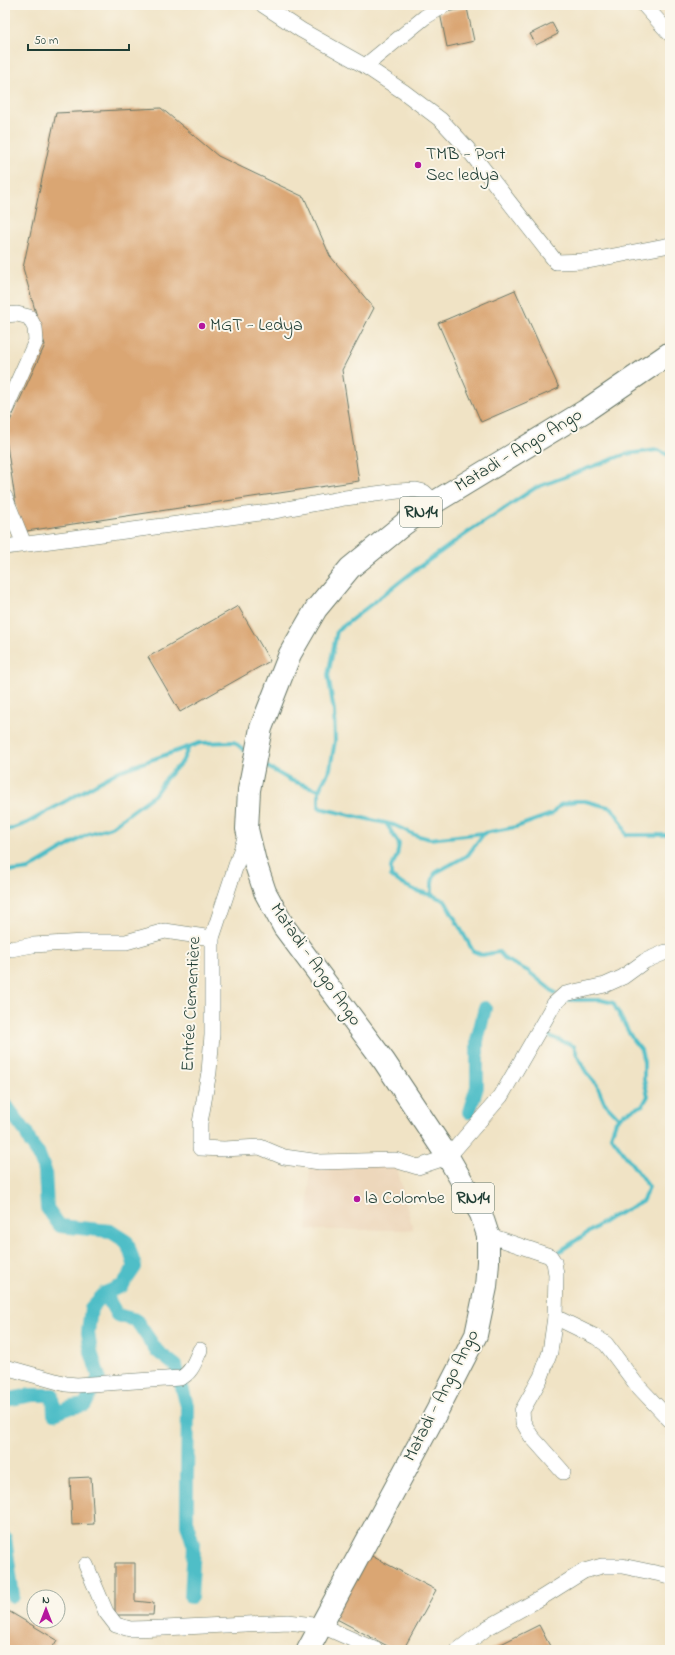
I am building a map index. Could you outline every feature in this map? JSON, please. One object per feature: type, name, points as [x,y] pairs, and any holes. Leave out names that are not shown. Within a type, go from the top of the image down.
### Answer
[{"type":"highway","name":"Matadi - Ango Ango","points":[[308,1650],[437,1411],[476,1335],[486,1287],[488,1235],[481,1214],[448,1156],[384,1061],[284,927],[265,892],[255,862],[247,829],[249,790],[261,728],[290,654],[316,609],[350,568],[404,524],[435,502],[584,412],[670,353]]},
{"type":"street","points":[[262,5],[301,30],[365,66],[442,120],[467,148],[556,262],[588,261],[670,245]]},
{"type":"street","points":[[365,66],[425,17],[445,5]]},
{"type":"street","points":[[644,5],[670,34]]},
{"type":"street","points":[[5,315],[16,314],[29,317],[35,328],[36,341],[5,410]]},
{"type":"street","points":[[5,547],[276,511],[345,498],[398,491],[416,490],[424,492],[435,502]]},
{"type":"street","points":[[5,497],[24,544]]},
{"type":"street","name":"Entrée Ciementière","points":[[247,829],[212,938],[212,1035],[209,1072],[200,1123],[200,1148],[224,1149],[260,1147],[284,1157],[320,1162],[395,1160],[418,1167],[448,1156]]},
{"type":"street","points":[[8,948],[83,942],[126,942],[164,931],[212,938]]},
{"type":"street","points":[[448,1156],[501,1096],[554,1004],[565,994],[605,985],[623,977],[645,960],[666,952],[670,952]]},
{"type":"street","points":[[488,1235],[550,1256],[554,1262],[556,1274],[555,1317],[550,1352],[541,1377],[522,1411],[523,1422],[531,1436],[562,1472]]},
{"type":"street","points":[[555,1317],[596,1337],[606,1344],[636,1384],[670,1420]]},
{"type":"street","points":[[5,1367],[66,1384],[77,1385],[182,1378],[192,1369],[200,1350]]},
{"type":"street","points":[[86,1565],[106,1612],[116,1625],[130,1629],[288,1622],[322,1626],[376,1650]]},
{"type":"street","points":[[458,1650],[487,1628],[541,1598],[584,1571],[602,1566],[622,1566],[670,1576]]},
{"type":"shaded area","name":"la Colombe","points":[[395,1160],[413,1230],[307,1230],[310,1169]]},
{"type":"building","points":[[467,8],[474,41],[447,47],[440,13]]},
{"type":"building","points":[[552,23],[558,34],[536,45],[530,34]]},
{"type":"building","name":"MGT - Ledya","points":[[161,108],[218,156],[304,197],[330,256],[374,308],[342,370],[359,481],[20,532],[5,432],[45,345],[23,268],[56,113]]},
{"type":"building","points":[[515,290],[559,388],[481,422],[438,323]]},
{"type":"building","points":[[238,606],[270,661],[180,712],[148,657]]},
{"type":"building","points":[[91,1477],[94,1524],[72,1525],[70,1478]]},
{"type":"building","points":[[368,1554],[436,1590],[403,1650],[395,1650],[333,1617]]},
{"type":"building","points":[[115,1563],[135,1563],[135,1601],[154,1603],[153,1615],[115,1615]]},
{"type":"building","points":[[5,1609],[26,1622],[26,1629],[39,1629],[57,1640],[51,1650],[5,1650]]},
{"type":"building","points":[[539,1625],[552,1650],[489,1650]]},
{"type":"waterway","points":[[261,763],[290,780],[319,790],[330,769],[335,741],[334,711],[328,675],[337,631],[415,570],[535,488],[626,454],[658,450],[670,456]]},
{"type":"waterway","points":[[5,831],[27,823],[119,771],[200,743],[234,742],[249,754]]},
{"type":"waterway","points":[[5,870],[16,871],[29,869],[86,835],[111,827],[154,795],[167,777],[182,762],[189,747]]},
{"type":"waterway","points":[[319,790],[319,808],[394,825],[415,835],[430,839],[484,833],[516,827],[552,814],[560,805],[575,801],[585,801],[612,808],[622,823],[626,835],[670,835]]},
{"type":"waterway","points":[[386,823],[399,844],[397,856],[391,867],[391,876],[402,884],[417,891],[432,895],[445,901],[473,951],[482,955],[499,952],[506,960],[528,971],[555,993]]},
{"type":"waterway","points":[[432,895],[432,882],[435,873],[468,855],[484,833]]},
{"type":"waterway","points":[[560,1251],[610,1218],[642,1202],[649,1187],[611,1136],[616,1121],[625,1113],[643,1105],[648,1096],[644,1080],[644,1062],[641,1050],[633,1040],[613,1003],[601,1000],[568,1000]]},
{"type":"waterway","points":[[469,1112],[477,1087],[477,1041],[485,1008]]},
{"type":"waterway","points":[[544,1034],[574,1046],[586,1072],[597,1085],[604,1102],[619,1118]]},
{"type":"waterway","points":[[5,1104],[26,1132],[30,1142],[39,1155],[45,1171],[47,1208],[60,1226],[110,1231],[127,1242],[135,1267],[122,1286],[105,1293],[91,1308],[88,1333],[91,1352],[99,1377],[85,1405],[72,1407],[54,1414],[53,1395],[32,1395],[5,1400]]},
{"type":"waterway","points":[[105,1293],[117,1315],[136,1320],[157,1351],[176,1366],[188,1409],[187,1524],[194,1547],[191,1597]]},
{"type":"waterway","points":[[5,1538],[13,1596]]},
{"type":"place","name":"TMB - Port Sec ledya","points":[[418,165]]},
{"type":"place","name":"MGT - Ledya","points":[[202,326]]},
{"type":"place","name":"la Colombe","points":[[357,1199]]}]
